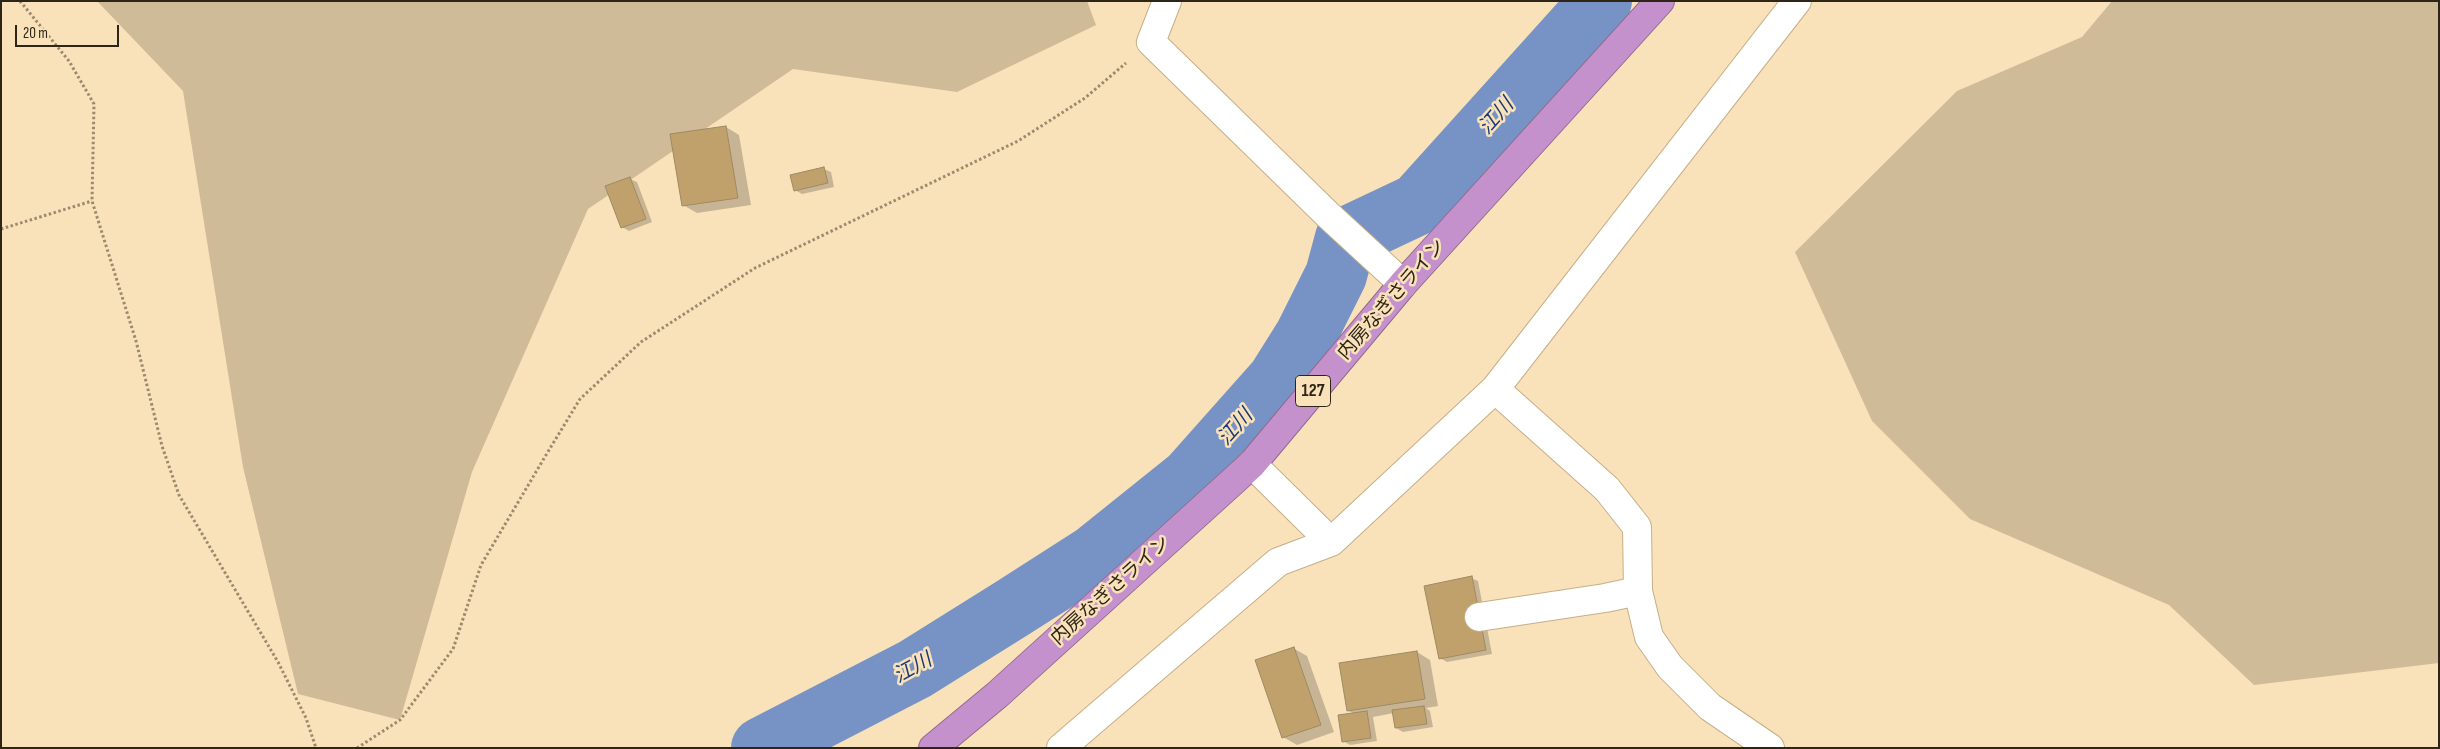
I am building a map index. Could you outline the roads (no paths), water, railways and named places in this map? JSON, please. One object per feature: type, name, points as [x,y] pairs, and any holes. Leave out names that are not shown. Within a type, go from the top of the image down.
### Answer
[{"type":"highway","name":"内房なぎさライン","points":[[934,748],[997,695],[1252,464],[1404,284],[1660,1]]},
{"type":"street","points":[[1167,1],[1151,42],[1327,214],[1404,284]]},
{"type":"street","points":[[1061,748],[1278,562],[1331,542],[1495,389],[1797,1]]},
{"type":"street","points":[[1495,389],[1607,489],[1637,527],[1638,590],[1649,637],[1670,667],[1710,707],[1770,748]]},
{"type":"street","points":[[1252,464],[1331,542]]},
{"type":"street","points":[[1479,616],[1605,598],[1638,590]]},
{"type":"waterway","name":"江川","points":[[762,748],[915,669],[1011,609],[1094,556],[1190,479],[1278,380],[1305,337],[1336,275],[1346,238],[1418,204],[1601,1]]}]
